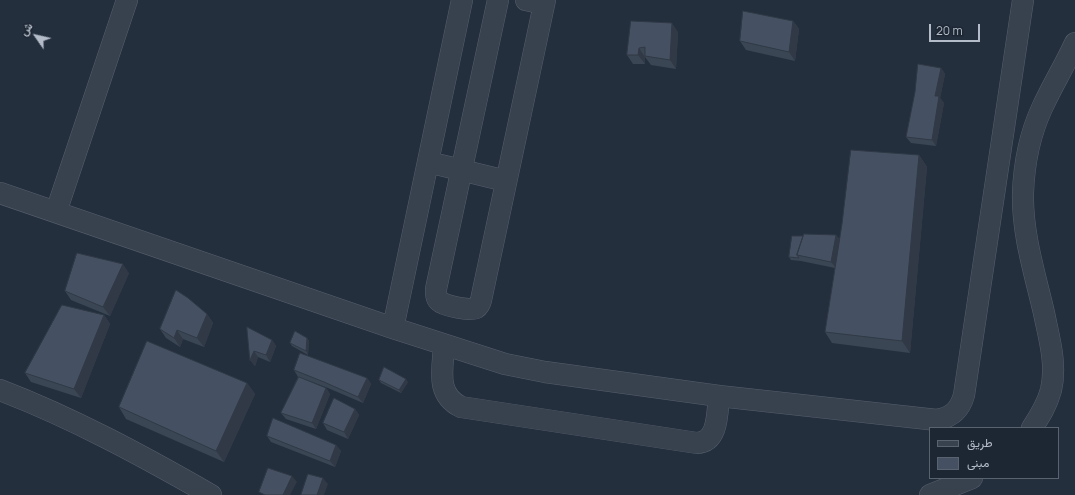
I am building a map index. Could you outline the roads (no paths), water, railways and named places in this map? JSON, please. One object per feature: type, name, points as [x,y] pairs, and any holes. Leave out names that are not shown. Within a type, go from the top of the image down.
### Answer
[{"type":"street","points":[[56,212],[127,0]]},
{"type":"street","points":[[393,328],[462,0]]},
{"type":"street","points":[[498,0],[436,289],[438,300],[443,304],[469,310],[475,309],[479,306],[506,181],[538,1]]},
{"type":"street","points":[[0,193],[393,328],[491,360],[525,368],[719,396],[937,420],[949,417],[958,410],[964,395],[1023,0]]},
{"type":"street","points":[[1033,427],[1043,412],[1051,390],[1054,368],[1051,345],[1029,251],[1025,222],[1023,193],[1026,165],[1032,136],[1041,109],[1075,43]]},
{"type":"street","points":[[428,162],[506,181]]},
{"type":"street","points":[[444,345],[443,387],[449,399],[461,407],[697,443],[703,442],[712,436],[719,396]]},
{"type":"street","points":[[0,390],[84,427],[162,467],[211,495]]},
{"type":"street","points":[[930,495],[970,479]]}]
